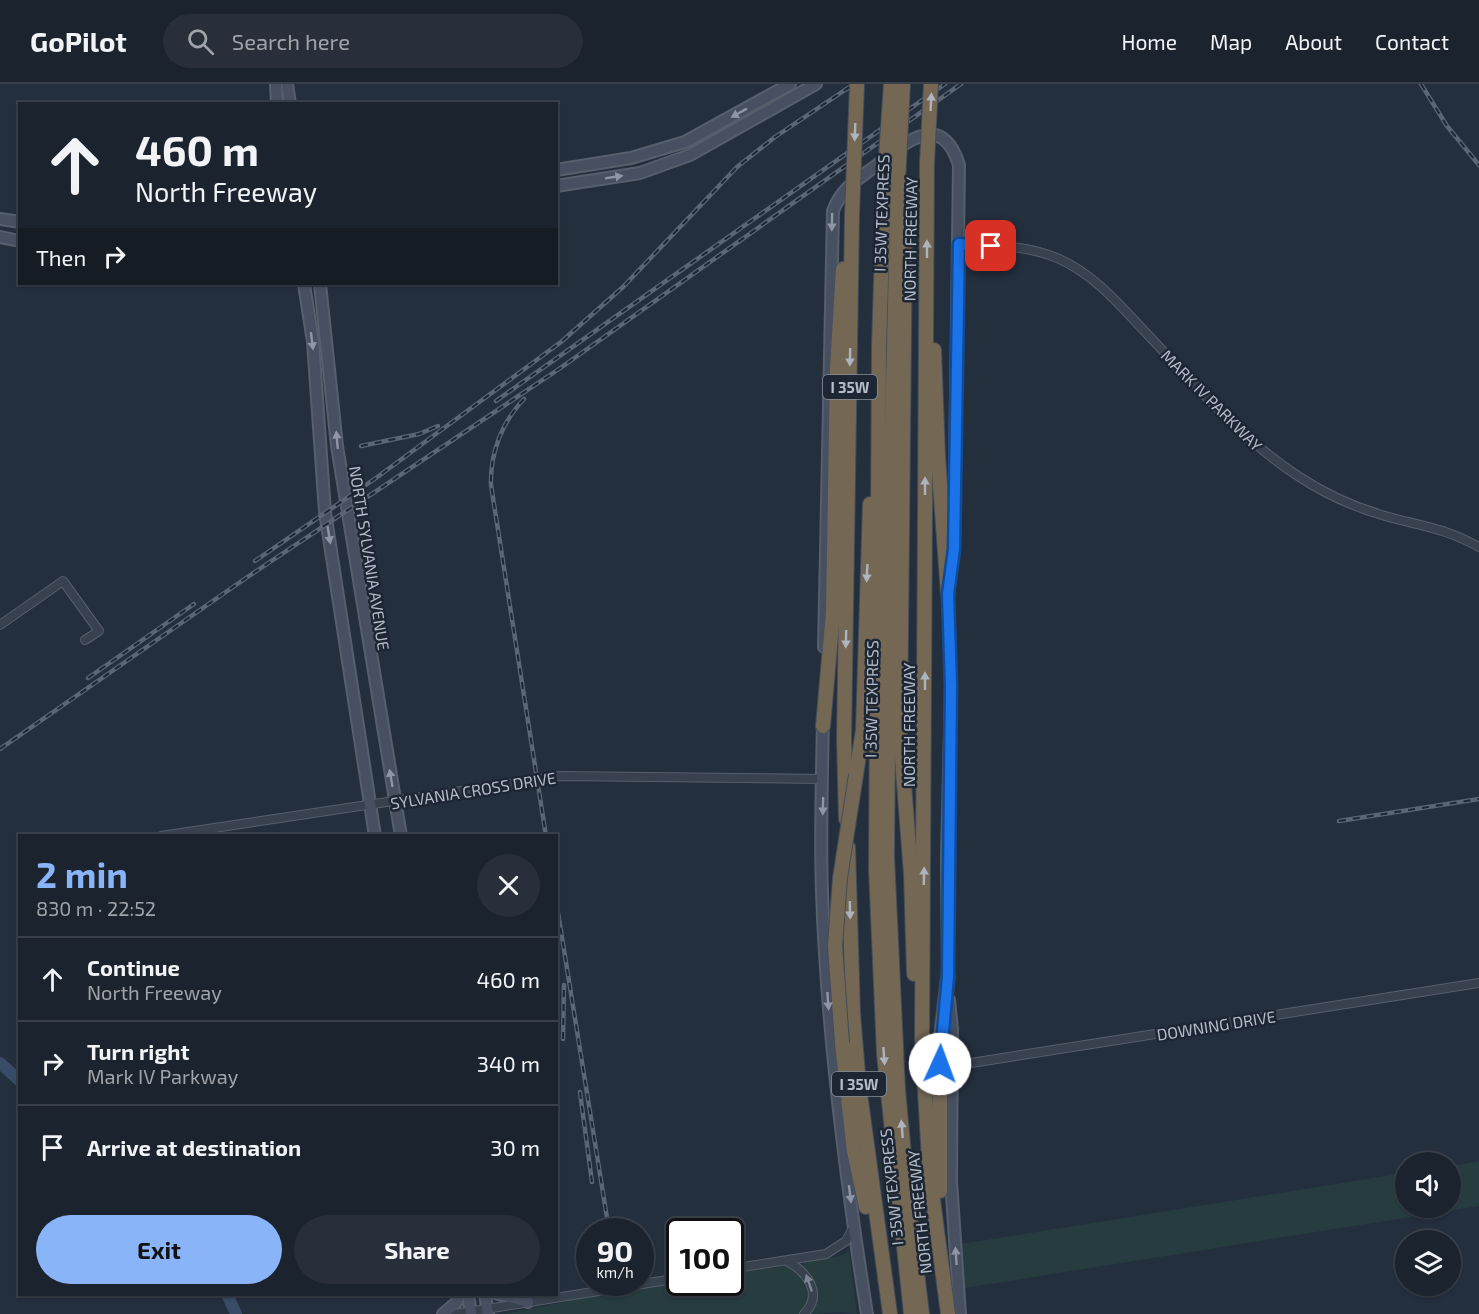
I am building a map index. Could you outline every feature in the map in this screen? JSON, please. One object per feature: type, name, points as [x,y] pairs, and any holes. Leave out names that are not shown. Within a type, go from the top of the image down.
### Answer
[{"type":"highway","points":[[823,726],[832,612],[837,369],[849,217],[847,198],[853,180],[857,84]]},
{"type":"highway","name":"I 35W TEXPRESS","points":[[891,84],[895,181],[887,857],[898,1089],[922,1314]]},
{"type":"highway","points":[[903,84],[895,181],[905,248],[900,732],[911,874],[915,1027],[922,1040]]},
{"type":"highway","name":"NORTH FREEWAY","points":[[932,84],[927,163],[922,1040],[936,1219],[948,1314]]},
{"type":"highway","name":"I 35W TEXPRESS","points":[[895,181],[879,346],[878,921],[891,1141],[911,1314]]},
{"type":"highway","name":"I 35W","points":[[849,217],[844,796],[849,852],[853,1013],[859,1086],[890,1314]]},
{"type":"highway","points":[[926,284],[933,319],[938,456],[948,594]]},
{"type":"highway","points":[[879,346],[866,586],[863,730],[840,878],[835,946],[842,1043],[854,1151],[863,1192],[882,1314]]},
{"type":"highway","points":[[936,1219],[939,1204],[940,1043],[948,977]]},
{"type":"main road","points":[[276,84],[277,102]]},
{"type":"main road","points":[[287,84],[290,102]]},
{"type":"main road","points":[[558,170],[631,158],[685,142],[790,84]]},
{"type":"main road","points":[[558,186],[640,173],[668,164],[712,145],[816,84]]},
{"type":"main road","points":[[776,92],[784,103]]},
{"type":"main road","points":[[867,1314],[853,1228],[828,997],[822,891],[833,211],[839,194],[909,139],[926,134],[946,142],[954,150],[959,165],[954,549],[948,594]]},
{"type":"main road","points":[[0,219],[18,222]]},
{"type":"main road","points":[[0,237],[18,241]]},
{"type":"main road","name":"NORTH SYLVANIA AVENUE","points":[[304,285],[314,353],[316,410],[326,512],[375,834]]},
{"type":"main road","name":"NORTH SYLVANIA AVENUE","points":[[320,285],[337,446],[401,834]]},
{"type":"main road","points":[[316,410],[334,405]]},
{"type":"main road","name":"NORTH FREEWAY","points":[[948,594],[951,686],[948,977],[952,1066],[951,1181],[960,1314]]},
{"type":"main road","points":[[443,1314],[456,1303],[459,1296]]},
{"type":"main road","points":[[468,1296],[471,1312]]},
{"type":"main road","points":[[485,1296],[487,1311]]},
{"type":"main road","points":[[506,1296],[528,1302]]},
{"type":"street","name":"MARK IV PARKWAY","points":[[959,244],[1014,246],[1057,258],[1075,267],[1117,301],[1232,424],[1272,459],[1315,487],[1350,504],[1458,535],[1479,547]]},
{"type":"street","points":[[0,625],[63,582],[99,631],[85,640]]},
{"type":"street","name":"SYLVANIA CROSS DRIVE","points":[[174,834],[560,776],[823,780]]},
{"type":"street","name":"DOWNING DRIVE","points":[[952,1066],[1479,983]]},
{"type":"street","points":[[744,1267],[826,1254],[846,1240],[853,1228]]},
{"type":"street","points":[[786,1260],[802,1269],[810,1279],[812,1300],[804,1314]]},
{"type":"street","points":[[455,1314],[487,1311],[528,1302],[666,1280]]},
{"type":"green space","points":[[1479,1161],[1479,1206],[1461,1209],[1461,1164]]},
{"type":"green space","points":[[1395,1175],[1395,1218],[1404,1218],[965,1288],[961,1244]]},
{"type":"green space","points":[[849,1251],[857,1314],[842,1312],[810,1314],[815,1301],[816,1288],[812,1277],[803,1266],[804,1262],[840,1256]]},
{"type":"green space","points":[[783,1266],[791,1268],[803,1278],[807,1285],[809,1299],[806,1307],[800,1314],[501,1314],[590,1296],[654,1296],[654,1285],[666,1284],[666,1296],[744,1296],[744,1272]]},
{"type":"waterway","points":[[0,1063],[18,1079]]},
{"type":"waterway","points":[[228,1296],[236,1314]]},
{"type":"railway","points":[[255,561],[376,478],[561,342],[623,287],[737,167],[775,137],[854,84]]},
{"type":"railway","points":[[496,401],[945,84]]},
{"type":"railway","points":[[0,749],[246,578],[559,369],[961,84]]},
{"type":"railway","points":[[1421,84],[1447,126],[1479,165]]},
{"type":"railway","points":[[524,399],[509,418],[499,439],[493,461],[491,485],[546,834]]},
{"type":"railway","points":[[361,446],[419,434],[438,426]]},
{"type":"railway","points":[[88,678],[194,604]]},
{"type":"railway","points":[[1339,821],[1479,799]]},
{"type":"railway","points":[[558,912],[607,1218]]},
{"type":"railway","points":[[563,1039],[564,985]]},
{"type":"railway","points":[[580,1092],[592,1182]]},
{"type":"route","points":[[940,1064],[940,1043],[948,977],[947,856],[951,686],[948,594],[954,549],[959,244],[991,246]]}]
